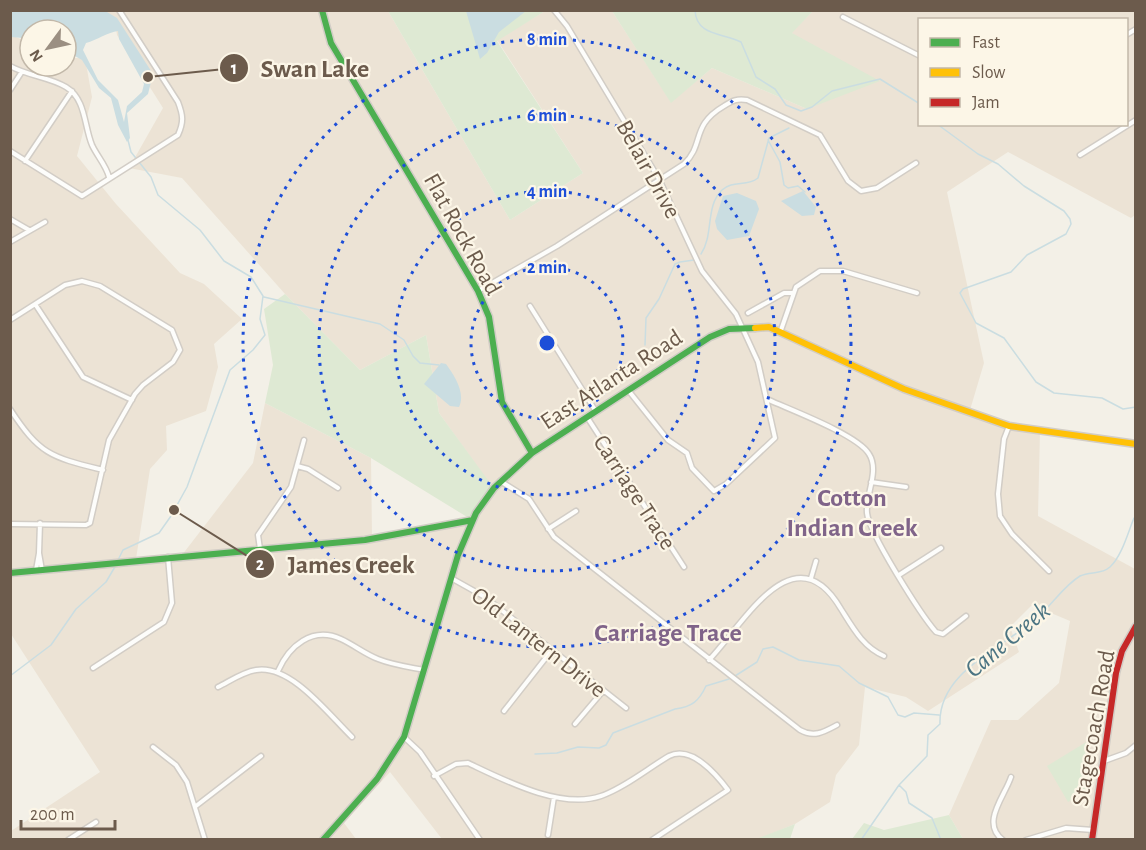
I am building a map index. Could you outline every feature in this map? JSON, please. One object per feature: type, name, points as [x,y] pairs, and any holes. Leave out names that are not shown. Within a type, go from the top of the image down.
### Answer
[{"type":"street","points":[[10,151],[80,195],[87,194],[109,177],[178,135],[183,125],[183,116],[174,95],[119,10]]},
{"type":"street","name":"Flat Rock Road","points":[[322,10],[334,49],[478,291],[489,317],[502,402],[532,453]]},
{"type":"street","name":"Belair Drive","points":[[554,10],[567,26],[659,179],[702,272],[727,300],[743,327],[758,362],[775,435],[768,446],[726,484],[714,490],[693,468],[687,453],[668,440],[628,389]]},
{"type":"street","points":[[843,17],[918,56]]},
{"type":"street","points":[[10,90],[18,77]]},
{"type":"street","points":[[41,78],[72,91],[81,106],[92,144],[109,177]]},
{"type":"street","points":[[25,161],[72,91]]},
{"type":"street","points":[[478,291],[557,246],[689,159],[707,116],[739,99],[747,100],[820,135],[850,184],[858,190],[867,191],[877,188],[916,162]]},
{"type":"street","points":[[1080,155],[1126,126]]},
{"type":"street","points":[[10,219],[29,230]]},
{"type":"street","points":[[10,242],[45,222]]},
{"type":"street","points":[[781,330],[799,284],[825,270],[836,270],[917,293]]},
{"type":"street","points":[[10,320],[65,285],[82,280],[91,282],[172,330],[180,350],[177,358],[143,385],[109,440],[90,523],[86,525],[10,524]]},
{"type":"street","points":[[748,313],[784,293],[794,293]]},
{"type":"street","points":[[35,304],[83,377],[132,400]]},
{"type":"street","points":[[530,306],[595,410]]},
{"type":"street","name":"East Atlanta Road","points":[[323,840],[377,779],[404,737],[451,578],[473,520],[500,481],[532,453],[710,337],[729,329],[743,327],[781,330],[826,355],[894,385],[1009,425],[1136,444]]},
{"type":"street","points":[[768,399],[848,436],[863,446],[872,459],[867,501],[870,526],[899,575],[936,632],[943,634],[966,616]]},
{"type":"street","points":[[10,409],[27,435],[44,451],[58,459],[103,470]]},
{"type":"street","name":"Carriage Trace","points":[[587,416],[684,567]]},
{"type":"street","points":[[1009,425],[1004,439],[998,494],[1000,516],[1012,534],[1050,571]]},
{"type":"street","points":[[260,549],[258,535],[291,487],[304,440]]},
{"type":"street","points":[[297,466],[308,469],[338,488]]},
{"type":"street","points":[[500,481],[529,499],[554,537],[808,735],[823,732],[837,725]]},
{"type":"street","points":[[871,482],[906,487]]},
{"type":"street","points":[[548,529],[576,512]]},
{"type":"street","points":[[10,573],[365,540],[473,520]]},
{"type":"street","points":[[39,570],[40,523]]},
{"type":"street","points":[[899,575],[941,548]]},
{"type":"street","points":[[93,668],[164,622],[172,603],[168,557]]},
{"type":"street","points":[[811,578],[816,561]]},
{"type":"street","name":"Old Lantern Drive","points":[[451,578],[485,597],[626,708]]},
{"type":"street","points":[[709,660],[752,608],[770,591],[798,578],[811,578],[827,589],[868,648],[884,656]]},
{"type":"street","name":"Stagecoach Road","points":[[1092,840],[1116,673],[1122,651],[1136,626]]},
{"type":"street","points":[[278,671],[283,659],[296,644],[324,635],[342,640],[385,662],[425,670]]},
{"type":"street","points":[[504,711],[552,651]]},
{"type":"street","points":[[218,687],[249,671],[278,671],[297,684],[352,737]]},
{"type":"street","points":[[575,724],[603,691]]},
{"type":"street","points":[[404,737],[420,752],[434,776],[480,840]]},
{"type":"street","points":[[1104,761],[1126,753],[1136,745]]},
{"type":"street","points":[[153,747],[176,765],[187,782],[205,840]]},
{"type":"street","points":[[434,776],[456,764],[468,763],[554,797],[573,800],[600,797],[676,752],[684,753],[707,768],[728,790],[652,840]]},
{"type":"street","points":[[196,806],[261,756]]},
{"type":"street","points":[[1002,840],[994,829],[993,817],[1011,777]]},
{"type":"street","points":[[548,835],[554,797]]},
{"type":"street","points":[[68,840],[96,822]]},
{"type":"street","points":[[1026,840],[1066,828],[1093,830]]},
{"type":"shaded area","points":[[466,10],[526,11],[499,32],[487,53],[480,59]]},
{"type":"shaded area","points":[[10,11],[107,12],[117,18],[153,74],[148,94],[127,113],[130,138],[127,142],[118,125],[111,98],[99,88],[82,60],[78,58],[78,18],[18,18],[18,38],[11,37]],"holes":[[[118,31],[119,39],[144,84],[142,92],[127,106],[124,122],[118,100],[98,80],[83,50],[86,43]]]},
{"type":"shaded area","points":[[95,11],[388,11],[510,220],[583,173],[497,40],[545,11],[612,11],[671,102],[712,68],[807,109],[792,32],[813,11],[1135,11],[1135,215],[1131,218],[1008,152],[947,192],[984,363],[970,410],[1001,424],[1040,431],[1038,516],[1135,569],[1135,839],[963,839],[949,815],[991,720],[1018,720],[1059,683],[1070,621],[1032,605],[1010,627],[1019,652],[928,711],[906,697],[865,687],[859,745],[836,775],[830,802],[795,824],[756,840],[442,839],[390,772],[344,823],[356,839],[11,839],[11,831],[100,772],[11,634],[11,35],[18,38],[18,78],[78,78],[78,58],[85,58],[92,97],[77,156],[116,204],[180,273],[204,284],[242,319],[214,344],[218,367],[206,411],[166,426],[167,450],[150,469],[136,559],[182,555],[253,463],[265,403],[371,458],[372,537],[472,520],[492,487],[439,413],[426,335],[360,370],[285,294],[182,178],[129,168],[163,108],[117,35],[115,21]]},
{"type":"shaded area","points":[[803,191],[816,207],[814,215],[802,216],[781,201]]},
{"type":"shaded area","points":[[737,193],[756,201],[759,209],[749,236],[727,240],[717,229],[715,221],[723,196]]},
{"type":"shaded area","points":[[441,363],[446,364],[458,384],[461,396],[459,407],[450,406],[424,384]]},
{"type":"green space","points":[[388,11],[545,11],[497,41],[583,173],[510,220]]},
{"type":"green space","points":[[612,11],[813,11],[792,33],[880,81],[807,109],[712,68],[671,103]]},
{"type":"green space","points":[[285,294],[360,370],[426,335],[439,413],[493,487],[472,520],[371,458],[265,403],[273,365],[264,309]]},
{"type":"green space","points":[[1088,741],[1085,792],[1068,802],[1047,766]]},
{"type":"green space","points":[[949,815],[963,839],[852,839],[864,823],[884,830]]},
{"type":"green space","points":[[795,824],[790,839],[756,839]]},
{"type":"waterway","points":[[695,10],[700,25],[705,29],[741,42],[756,77],[775,89],[786,105],[801,111],[812,107],[832,91],[880,79],[918,103]]},
{"type":"waterway","points":[[940,126],[978,154],[998,164],[1024,186],[1064,211],[1071,224],[1066,234],[1027,255],[1011,272],[963,289],[960,293],[976,323],[1004,338],[1036,382],[1054,393],[1102,398],[1123,409],[1136,407]]},
{"type":"waterway","points":[[701,254],[707,238],[713,204],[717,197],[726,187],[754,181],[758,178],[769,138],[789,128]]},
{"type":"waterway","points":[[118,560],[123,550],[159,533],[171,516],[187,487],[230,370],[253,350],[265,335],[260,319],[263,296],[251,277],[224,261],[200,230],[158,195],[151,177],[131,152],[128,140]]},
{"type":"waterway","points":[[768,140],[780,162],[784,185],[788,188],[798,186],[805,192]]},
{"type":"waterway","points":[[645,345],[646,318],[659,299],[675,264],[694,260]]},
{"type":"waterway","points":[[264,297],[380,324],[404,340],[420,363],[439,365]]},
{"type":"waterway","points":[[1136,486],[1136,520]]},
{"type":"waterway","name":"Cane Creek","points":[[861,840],[899,785],[927,756],[928,735],[940,724],[942,706],[949,690],[960,676],[974,663],[1034,620],[1080,576],[1103,571],[1110,567],[1121,550],[1134,518]]},
{"type":"waterway","points":[[10,676],[51,645],[76,609],[106,582],[116,565]]},
{"type":"waterway","points":[[735,676],[757,662],[763,649],[773,647],[799,660],[839,666],[859,683],[888,697],[898,715],[905,717],[914,713],[939,715]]},
{"type":"waterway","points":[[535,754],[557,753],[578,747],[599,748],[606,745],[613,733],[675,709],[686,707],[701,696],[706,686],[729,679]]},
{"type":"waterway","points":[[899,785],[906,792],[909,803],[932,818],[941,840]]},
{"type":"traffic: fast","points":[[322,10],[331,43],[478,291],[489,317],[502,402],[532,453]]},
{"type":"traffic: fast","points":[[323,840],[377,779],[404,737],[458,555],[476,513],[494,488],[532,453],[710,337],[729,329],[755,328]]},
{"type":"traffic: fast","points":[[10,573],[365,540],[473,520]]},
{"type":"traffic: slow","points":[[755,328],[769,327],[904,389],[1009,426],[1136,444]]},
{"type":"traffic: jam","points":[[1092,840],[1116,673],[1122,651],[1136,626]]},
{"type":"place","name":"Swan Lake","points":[[148,77]]},
{"type":"place","name":"James Creek","points":[[174,510]]},
{"type":"district","name":"Cotton Indian Creek","points":[[852,512]]},
{"type":"district","name":"Carriage Trace","points":[[668,632]]}]
